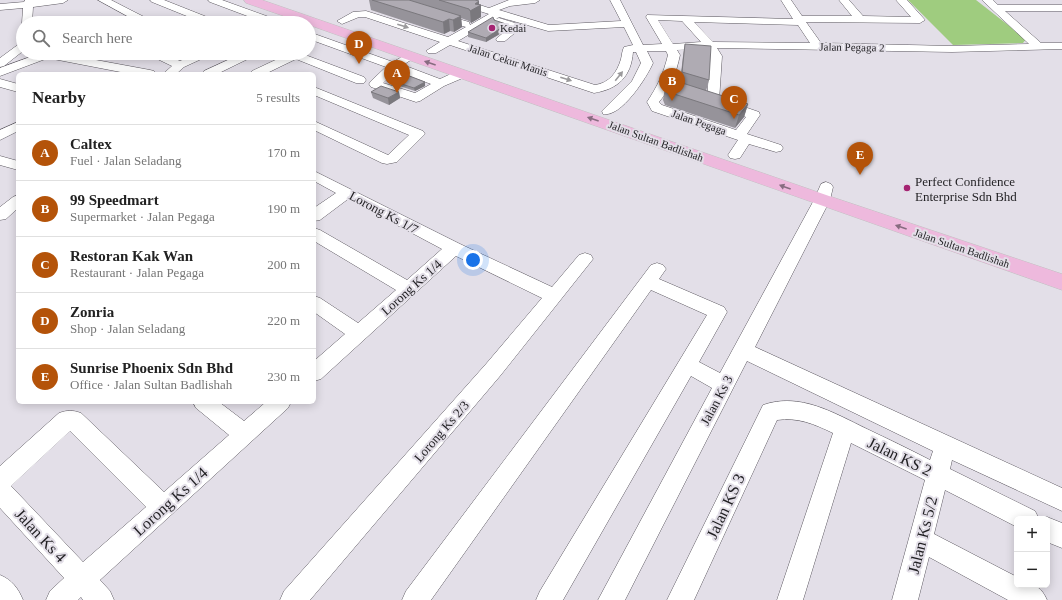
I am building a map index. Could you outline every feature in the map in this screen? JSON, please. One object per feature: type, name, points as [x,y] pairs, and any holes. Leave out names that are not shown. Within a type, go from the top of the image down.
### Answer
[{"type":"main road","name":"Jalan Sultan Badlishah","points":[[250,0],[296,16]]},
{"type":"main road","name":"Jalan Sultan Badlishah","points":[[278,0],[735,155],[824,194],[1062,282]]},
{"type":"main road","name":"Jalan Sultan Badlishah","points":[[316,23],[461,74],[824,194],[1062,266]]},
{"type":"street","points":[[0,7],[63,0]]},
{"type":"street","points":[[103,0],[132,16]]},
{"type":"street","points":[[158,0],[196,16]]},
{"type":"street","points":[[213,0],[255,16]]},
{"type":"street","points":[[453,0],[554,28],[627,24]]},
{"type":"street","points":[[432,51],[492,11],[500,4],[535,0]]},
{"type":"street","points":[[608,111],[643,75],[647,63],[615,0]]},
{"type":"street","points":[[786,0],[818,47]]},
{"type":"street","points":[[844,0],[860,20]]},
{"type":"street","points":[[685,18],[801,21],[920,20],[901,0]]},
{"type":"street","points":[[987,0],[1038,46]]},
{"type":"street","points":[[28,16],[29,3]]},
{"type":"street","points":[[997,8],[1062,8]]},
{"type":"street","name":"Jalan Cekur Manis","points":[[342,22],[365,11],[457,34],[481,52],[594,89],[607,87],[622,73],[627,58],[628,49]]},
{"type":"street","points":[[430,13],[457,34],[478,30],[495,20],[516,27],[481,52]]},
{"type":"street","name":"Jalan Pegaga","points":[[685,18],[653,16],[651,19],[674,56],[665,85],[652,102],[657,108],[776,148]]},
{"type":"street","points":[[685,18],[710,45],[716,56],[713,100]]},
{"type":"street","points":[[501,39],[507,37],[529,22]]},
{"type":"street","points":[[316,38],[440,83]]},
{"type":"street","name":"Jalan Pegaga 2","points":[[628,49],[710,45],[952,49],[1062,46]]},
{"type":"street","points":[[0,64],[16,54]]},
{"type":"street","points":[[330,98],[360,80],[411,56]]},
{"type":"street","points":[[0,72],[33,60]]},
{"type":"street","points":[[80,60],[140,72]]},
{"type":"street","points":[[169,60],[180,65]]},
{"type":"street","points":[[171,72],[180,65],[191,60]]},
{"type":"street","points":[[212,72],[237,60]]},
{"type":"street","points":[[266,72],[284,60]]},
{"type":"street","points":[[308,60],[360,80]]},
{"type":"street","points":[[391,65],[375,84],[416,98],[440,83],[461,74]]},
{"type":"street","points":[[0,83],[16,87]]},
{"type":"street","points":[[665,85],[679,90]]},
{"type":"street","points":[[316,92],[418,134],[392,159],[387,160],[316,126]]},
{"type":"street","points":[[699,96],[754,115],[742,137]]},
{"type":"street","points":[[0,119],[16,124]]},
{"type":"street","points":[[0,136],[16,126]]},
{"type":"street","name":"Jalan Pegaga","points":[[735,155],[742,137]]},
{"type":"street","points":[[0,160],[16,165]]},
{"type":"street","name":"Lorong Ks 1/7","points":[[316,176],[454,248],[555,296]]},
{"type":"street","points":[[316,215],[347,192]]},
{"type":"street","name":"Jalan Ks 3","points":[[611,600],[824,194]]},
{"type":"street","points":[[0,216],[12,207]]},
{"type":"street","points":[[316,235],[409,289]]},
{"type":"street","name":"Lorong Ks 1/4","points":[[316,371],[454,248]]},
{"type":"street","name":"Lorong Ks 2/3","points":[[293,600],[493,370],[585,259]]},
{"type":"street","points":[[415,600],[653,275],[718,312],[549,600]]},
{"type":"street","points":[[316,304],[359,333]]},
{"type":"street","points":[[743,350],[1062,500]]},
{"type":"street","points":[[687,365],[724,384]]},
{"type":"street","points":[[205,404],[245,435]]},
{"type":"street","name":"Lorong Ks 1/4","points":[[59,600],[280,404]]},
{"type":"street","name":"Jalan KS 2","points":[[770,412],[782,409],[799,410],[818,415],[1021,516]]},
{"type":"street","name":"Jalan KS 3","points":[[680,600],[770,412]]},
{"type":"street","points":[[0,481],[62,424],[67,420],[73,420],[163,507]]},
{"type":"street","points":[[790,600],[845,429]]},
{"type":"street","name":"Jalan Ks 5/2","points":[[905,600],[945,446]]},
{"type":"street","name":"Jalan Ks 4","points":[[0,491],[82,580]]},
{"type":"street","points":[[1050,530],[1062,536]]},
{"type":"street","points":[[921,540],[1034,600]]},
{"type":"street","points":[[82,580],[101,600]]},
{"type":"street","points":[[0,588],[10,600]]},
{"type":"green space","points":[[908,0],[976,0],[1026,39],[1023,43],[953,45]]},
{"type":"building","points":[[372,0],[409,0],[461,16],[453,20],[449,19],[443,22]]},
{"type":"building","points":[[439,0],[475,0],[479,1],[475,4],[481,5],[470,11],[469,9]]},
{"type":"building","points":[[493,17],[494,20],[506,24],[486,38],[468,32]]},
{"type":"building","points":[[685,44],[711,46],[709,80],[682,72]]},
{"type":"building","points":[[399,72],[425,82],[414,88],[386,79]]},
{"type":"building","points":[[673,80],[748,104],[739,115],[668,92],[665,87]]},
{"type":"building","points":[[381,86],[399,92],[388,98],[371,92]]},
{"type":"place","name":"Kedai","points":[[492,28]]},
{"type":"place","name":"Zonria","points":[[359,64]]},
{"type":"place","name":"Caltex","points":[[397,93]]},
{"type":"place","name":"99 Speedmart","points":[[672,101]]},
{"type":"place","name":"Restoran Kak Wan","points":[[734,119]]},
{"type":"place","name":"Sunrise Phoenix Sdn Bhd","points":[[860,175]]},
{"type":"place","name":"Perfect Confidence Enterprise Sdn Bhd","points":[[907,188]]}]
